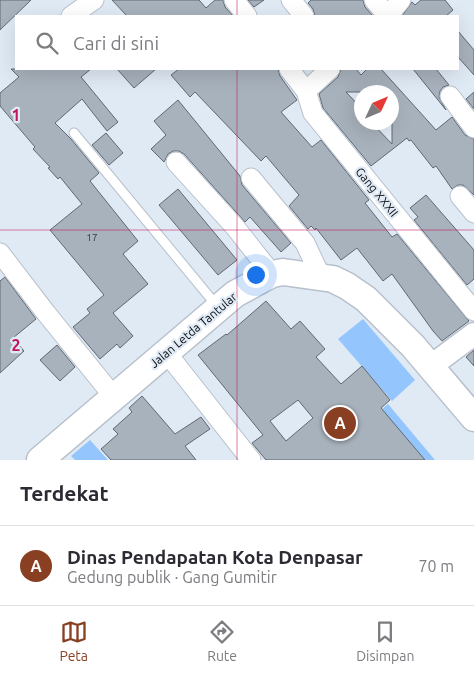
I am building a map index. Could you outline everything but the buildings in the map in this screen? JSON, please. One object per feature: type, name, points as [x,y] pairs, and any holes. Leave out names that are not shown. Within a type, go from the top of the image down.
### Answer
[{"type":"main road","name":"Jalan Letda Tantular","points":[[40,460],[218,307],[235,294],[272,274],[283,272],[333,280],[347,286],[366,299],[431,366],[474,418]]},
{"type":"street","points":[[72,15],[94,0]]},
{"type":"street","points":[[234,0],[246,15]]},
{"type":"street","points":[[291,0],[303,15]]},
{"type":"street","points":[[374,0],[387,15]]},
{"type":"street","points":[[389,15],[400,0]]},
{"type":"street","name":"Gang XXXII","points":[[289,70],[306,91],[313,113],[474,311]]},
{"type":"street","points":[[306,91],[329,70]]},
{"type":"street","points":[[450,96],[474,128]]},
{"type":"street","points":[[176,162],[235,227],[272,274]]},
{"type":"street","points":[[251,178],[305,243],[321,277]]},
{"type":"street","points":[[460,196],[474,213]]},
{"type":"street","points":[[0,253],[114,397]]},
{"type":"street","points":[[431,366],[474,334]]},
{"type":"street","points":[[166,352],[251,460]]},
{"type":"lane","points":[[74,133],[218,307]]},
{"type":"shaded area","points":[[363,319],[415,380],[392,401],[338,339]]},
{"type":"shaded area","points":[[388,404],[435,460],[321,460]]},
{"type":"shaded area","points":[[90,440],[108,460],[75,460],[71,456]]},
{"type":"place","name":"Dinas Pendapatan Kota Denpasar","points":[[340,423]]}]
